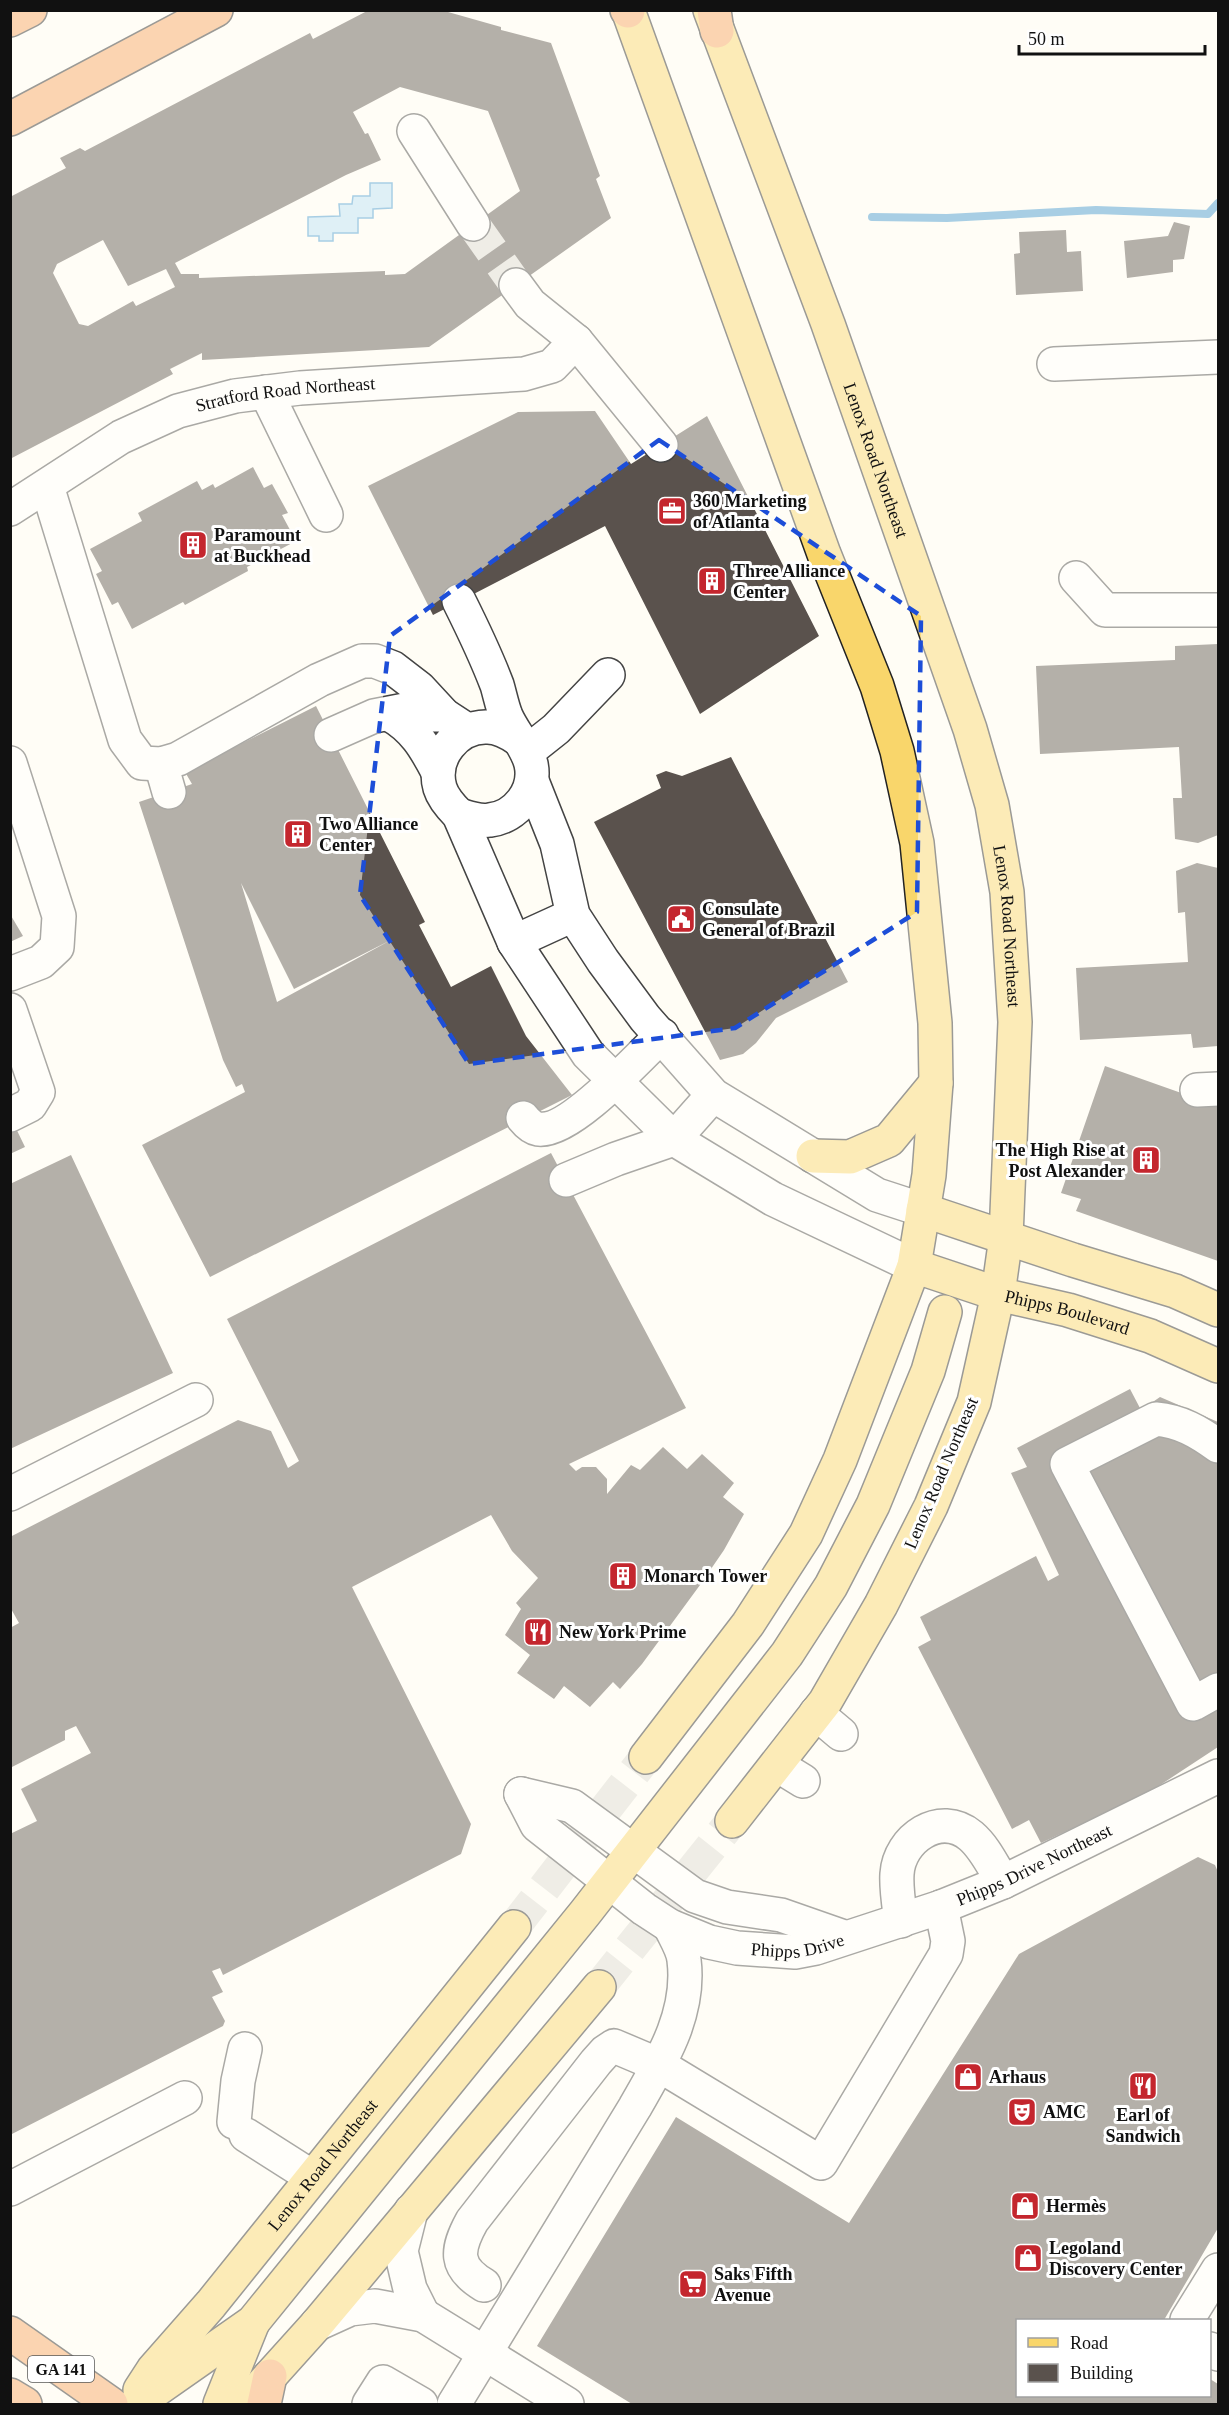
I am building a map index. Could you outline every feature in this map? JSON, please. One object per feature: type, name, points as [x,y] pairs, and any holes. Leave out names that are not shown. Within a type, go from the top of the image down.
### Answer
[{"type":"highway","points":[[10,20],[30,10]]},
{"type":"highway","points":[[10,119],[216,10]]},
{"type":"highway","name":"GA 141","points":[[10,2333],[111,2404]]},
{"type":"highway","name":"GA 141","points":[[10,2395],[25,2404]]},
{"type":"main road","points":[[628,11],[824,554],[877,686],[897,751],[917,843],[935,1023],[936,1083],[929,1175],[914,1266],[840,1460],[806,1534],[748,1624],[646,1757]]},
{"type":"main road","name":"Lenox Road Northeast","points":[[714,17],[828,324],[970,729],[992,805],[1007,892],[1015,1022],[1006,1237],[998,1294],[974,1402],[931,1506],[881,1605],[829,1724],[790,1773],[732,1821]]},
{"type":"main road","points":[[813,1156],[850,1157],[889,1140],[936,1083]]},
{"type":"main road","points":[[923,1210],[1175,1291],[1218,1310]]},
{"type":"main road","points":[[914,1266],[945,1312]]},
{"type":"main road","name":"Phipps Boulevard","points":[[914,1266],[998,1294],[1068,1310],[1150,1336],[1218,1365]]},
{"type":"main road","points":[[945,1312],[998,1294]]},
{"type":"main road","points":[[136,2404],[254,2322],[609,1882],[787,1654],[831,1586],[873,1505],[928,1371],[945,1312]]},
{"type":"main road","name":"Lenox Road Northeast","points":[[130,2404],[153,2370],[211,2304],[514,1927]]},
{"type":"main road","points":[[246,2404],[267,2390],[316,2324],[599,1987]]},
{"type":"main road","points":[[220,2404],[254,2322]]},
{"type":"street","points":[[414,131],[473,224]]},
{"type":"street","points":[[516,285],[530,304],[576,341],[661,445]]},
{"type":"street","name":"Stratford Road Northeast","points":[[10,509],[121,437],[178,411],[235,396],[266,392],[524,374],[552,366],[576,341]]},
{"type":"street","points":[[1054,364],[1218,357]]},
{"type":"street","points":[[266,392],[326,515]]},
{"type":"street","points":[[47,486],[125,740],[142,763],[165,778],[178,759],[338,671],[362,661],[385,664],[463,724]]},
{"type":"street","points":[[1076,578],[1105,610],[1218,610]]},
{"type":"street","points":[[459,601],[497,685],[506,715],[525,757],[557,844],[573,915],[645,1018],[713,1095],[877,1195],[923,1210]]},
{"type":"street","points":[[338,671],[359,674],[381,684],[390,698],[389,714]]},
{"type":"street","points":[[525,757],[556,729],[608,675]]},
{"type":"street","points":[[497,685],[463,724],[441,756],[438,772],[440,788],[447,802],[459,814],[514,942],[588,1054],[674,1139],[772,1199],[914,1266]]},
{"type":"street","points":[[331,735],[374,716],[410,708],[463,724],[505,730],[525,757],[526,796],[517,808],[504,817],[489,820],[473,819],[459,814]]},
{"type":"street","points":[[389,714],[405,723],[429,755],[438,772]]},
{"type":"street","points":[[10,763],[59,916],[57,946],[41,962],[10,974]]},
{"type":"street","points":[[514,942],[573,915]]},
{"type":"street","points":[[10,1115],[30,1105],[38,1092],[13,1027]]},
{"type":"street","points":[[523,1118],[530,1126],[538,1129],[555,1126],[573,1116],[662,1035]]},
{"type":"street","points":[[566,1180],[674,1139],[713,1095]]},
{"type":"street","points":[[10,1494],[196,1400]]},
{"type":"street","points":[[1218,1446],[1201,1434],[1171,1420],[1156,1419],[1067,1464],[1193,1704],[1218,1690]]},
{"type":"street","name":"Phipps Drive Northeast","points":[[844,1937],[901,1921],[1003,1882],[1218,1776]]},
{"type":"street","name":"Phipps Drive","points":[[521,1794],[572,1806],[695,1896],[727,1907],[781,1916],[844,1937],[816,1948],[795,1952],[768,1951],[709,1942],[670,1926],[609,1882],[537,1825],[521,1794]]},
{"type":"street","points":[[901,1921],[897,1874],[901,1854],[913,1837],[931,1828],[950,1827],[969,1834],[985,1852],[1003,1882]]},
{"type":"street","points":[[484,2285],[469,2276],[464,2269],[460,2247],[472,2221],[596,2062],[614,2046],[659,2065],[820,2163],[946,1954],[948,1941],[941,1907]]},
{"type":"street","points":[[454,2404],[659,2065],[675,2030],[684,1985],[684,1959],[670,1926]]},
{"type":"street","points":[[245,2049],[238,2081],[240,2128],[312,2177]]},
{"type":"street","points":[[10,2188],[185,2098]]},
{"type":"street","points":[[411,2211],[401,2251],[410,2289],[423,2315]]},
{"type":"street","points":[[1188,2319],[1218,2270]]},
{"type":"street","points":[[316,2324],[350,2309],[375,2306],[423,2315],[567,2404]]},
{"type":"street","points":[[369,2404],[383,2382],[421,2404]]},
{"type":"highlighted area","points":[[659,440],[921,616],[917,912],[735,1028],[469,1064],[360,895],[390,636]]},
{"type":"water","points":[[370,183],[392,183],[392,208],[373,209],[373,218],[358,218],[358,233],[333,233],[333,241],[319,241],[319,236],[308,236],[308,217],[340,216],[339,204],[352,204],[353,196],[370,196]]},
{"type":"building","points":[[369,10],[431,12],[430,10],[441,10],[501,27],[501,30],[551,43],[600,176],[596,179],[611,218],[429,347],[202,360],[202,353],[170,369],[173,374],[10,459],[10,197],[66,168],[60,158],[80,148],[85,151],[310,33],[313,39]],"holes":[[[400,87],[488,111],[520,191],[405,274],[385,275],[385,271],[199,278],[199,274],[181,274],[175,263],[346,175],[381,160],[368,133],[365,134],[353,112]],[[103,240],[128,286],[166,269],[175,287],[136,306],[133,301],[88,326],[79,324],[53,273],[57,264]]]},
{"type":"building","points":[[1174,222],[1190,226],[1184,259],[1173,260],[1173,272],[1127,278],[1124,241],[1168,236]]},
{"type":"building","points":[[1066,230],[1067,252],[1081,251],[1083,291],[1016,295],[1014,254],[1020,253],[1019,232]]},
{"type":"building","points":[[595,411],[631,464],[707,416],[819,636],[700,714],[605,526],[433,615],[368,486],[518,412]]},
{"type":"building","name":"Paramount at Buckhead","points":[[253,467],[264,488],[272,484],[288,513],[282,515],[296,541],[247,567],[248,571],[185,605],[183,602],[132,629],[118,602],[112,605],[96,574],[102,571],[90,549],[142,521],[138,513],[197,481],[202,490],[213,484],[215,488]]},
{"type":"building","points":[[1218,644],[1218,835],[1198,843],[1175,839],[1173,798],[1182,798],[1179,747],[1040,754],[1036,666],[1175,660],[1175,646]]},
{"type":"building","points":[[316,706],[425,922],[419,925],[451,987],[491,966],[526,1036],[572,1095],[210,1277],[142,1145],[245,1092],[242,1084],[236,1087],[223,1060],[139,802],[192,784],[185,772]],"holes":[[[241,883],[294,989],[391,940],[277,1002]]]},
{"type":"building","points":[[731,757],[848,982],[776,1018],[756,1043],[743,1054],[720,1060],[594,822],[661,788],[656,775],[666,771],[682,776]]},
{"type":"building","points":[[1197,863],[1218,868],[1218,1046],[1193,1048],[1191,1034],[1080,1040],[1076,968],[1188,962],[1185,912],[1178,913],[1176,871]]},
{"type":"building","points":[[10,914],[23,936],[10,942]]},
{"type":"building","name":"The High Rise at Post Alexander","points":[[1105,1066],[1218,1106],[1218,1261],[1076,1211],[1081,1199],[1061,1193]]},
{"type":"building","points":[[10,1116],[25,1147],[10,1154]]},
{"type":"building","points":[[551,1153],[686,1408],[569,1464],[576,1471],[582,1467],[596,1467],[607,1479],[607,1494],[631,1465],[640,1470],[663,1447],[687,1469],[702,1454],[734,1483],[723,1497],[744,1514],[724,1550],[642,1664],[620,1689],[613,1682],[590,1707],[564,1686],[554,1699],[517,1673],[530,1655],[505,1635],[521,1609],[516,1603],[538,1578],[512,1551],[491,1515],[352,1587],[471,1824],[461,1854],[223,1975],[220,1968],[212,1971],[223,1992],[212,1997],[225,2021],[223,2026],[10,2135],[10,1834],[37,1821],[21,1789],[91,1753],[76,1726],[65,1731],[65,1740],[10,1768],[10,1628],[19,1623],[10,1607],[10,1537],[238,1420],[271,1431],[288,1468],[299,1461],[227,1319]]},
{"type":"building","points":[[71,1155],[173,1373],[10,1449],[10,1184]]},
{"type":"building","points":[[1130,1389],[1141,1410],[1160,1397],[1218,1422],[1218,1747],[1148,1793],[1041,1843],[1029,1820],[1012,1829],[918,1647],[931,1640],[920,1617],[1036,1556],[1048,1581],[1059,1575],[1011,1473],[1027,1467],[1017,1448]]},
{"type":"building","points":[[1198,1857],[1215,1865],[1218,1872],[1218,2228],[1165,2319],[1016,2319],[1016,2397],[1211,2397],[1211,2380],[1218,2384],[1218,2404],[632,2404],[537,2346],[676,2117],[849,2223],[1019,1954]]},
{"type":"waterway","points":[[872,217],[947,218],[1096,210],[1208,214],[1218,203]]},
{"type":"tunnel","points":[[473,224],[516,285]]},
{"type":"tunnel","points":[[514,1927],[646,1757]]},
{"type":"tunnel","points":[[599,1987],[732,1821]]},
{"type":"place","name":"360 Marketing of Atlanta","points":[[672,511]]},
{"type":"place","name":"Paramount at Buckhead","points":[[193,545]]},
{"type":"place","name":"Three Alliance Center","points":[[712,581]]},
{"type":"place","name":"Two Alliance Center","points":[[298,834]]},
{"type":"place","name":"Consulate General of Brazil","points":[[681,919]]},
{"type":"place","name":"The High Rise at Post Alexander","points":[[1146,1160]]},
{"type":"place","name":"Monarch Tower","points":[[623,1576]]},
{"type":"place","name":"New York Prime","points":[[538,1632]]},
{"type":"place","name":"Arhaus","points":[[968,2077]]},
{"type":"place","name":"Earl of Sandwich","points":[[1143,2086]]},
{"type":"place","name":"AMC","points":[[1022,2112]]},
{"type":"place","name":"Hermès","points":[[1025,2206]]},
{"type":"place","name":"Legoland Discovery Center","points":[[1028,2258]]},
{"type":"place","name":"Saks Fifth Avenue","points":[[693,2284]]}]
